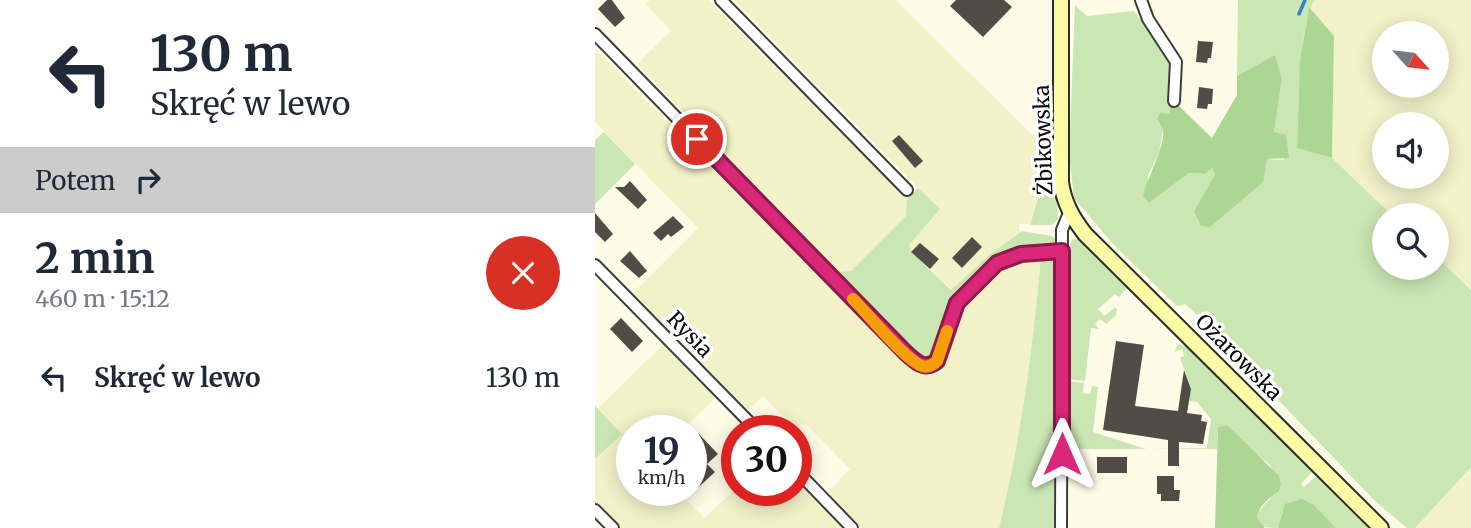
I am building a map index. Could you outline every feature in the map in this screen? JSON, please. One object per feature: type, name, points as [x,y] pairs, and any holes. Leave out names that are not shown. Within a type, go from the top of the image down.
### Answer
[{"type":"main road","name":"Żbikowska","points":[[1061,0],[1061,182],[1069,213]]},
{"type":"main road","name":"Ożarowska","points":[[1069,213],[1085,234],[1381,528]]},
{"type":"street","points":[[721,0],[907,190]]},
{"type":"street","points":[[1140,0],[1148,19],[1176,62],[1174,101]]},
{"type":"street","points":[[595,34],[918,364],[927,367],[937,361],[957,303],[997,263],[1021,254],[1062,251]]},
{"type":"street","name":"Żbikowska","points":[[1061,528],[1062,230],[1069,213]]},
{"type":"street","name":"Rysia","points":[[595,265],[742,415]]},
{"type":"street","points":[[812,487],[852,528]]},
{"type":"street","points":[[595,510],[613,528]]},
{"type":"green space","points":[[650,0],[708,0],[907,199],[907,215],[851,271],[837,272],[637,64],[671,31],[645,4]]},
{"type":"green space","points":[[734,0],[896,0],[1051,154],[1030,224],[1020,224],[1019,233],[990,254],[952,290],[911,252],[909,245],[939,209]]},
{"type":"green space","points":[[1238,0],[1315,0],[1309,11],[1302,48],[1297,148],[1332,158],[1379,203],[1372,203],[1372,280],[1449,280],[1449,269],[1471,290],[1471,467],[1415,528],[1407,528],[1376,502],[1196,314],[1185,304],[1177,306],[1114,245],[1074,198],[1069,154],[1075,5],[1087,16],[1134,11],[1171,60],[1170,114],[1163,130],[1159,152],[1148,176],[1149,203],[1189,173],[1206,174],[1212,168],[1215,174],[1194,211],[1267,159],[1284,160],[1274,132],[1282,79],[1275,56],[1237,76]]},
{"type":"green space","points":[[1315,0],[1471,0],[1471,290],[1449,269],[1449,203],[1379,203],[1332,158],[1334,36],[1309,7]]},
{"type":"green space","points":[[1309,7],[1334,36],[1332,158],[1297,148],[1300,61]]},
{"type":"green space","points":[[595,49],[914,370],[940,375],[959,313],[987,280],[1013,263],[1041,257],[1035,327],[1014,468],[999,528],[860,528],[831,498],[829,491],[850,469],[812,430],[812,415],[783,415],[763,396],[748,410],[633,293],[698,228],[595,122]]},
{"type":"green space","points":[[1275,55],[1282,79],[1274,132],[1286,135],[1289,158],[1267,159],[1263,182],[1210,227],[1201,226],[1194,211],[1215,174],[1212,168],[1206,174],[1189,173],[1149,203],[1143,196],[1162,143],[1163,129],[1157,119],[1160,113],[1170,114],[1170,105],[1178,105],[1212,138],[1237,95],[1237,76]]},
{"type":"green space","points":[[604,132],[635,164],[595,204],[595,140]]},
{"type":"green space","points":[[1055,145],[1058,219],[1052,225],[1030,225],[1051,155],[1045,147]]},
{"type":"green space","points":[[918,188],[940,209],[909,245],[911,252],[951,290],[990,254],[1022,231],[1052,236],[1057,241],[1056,246],[1017,251],[952,303],[934,358],[922,361],[834,275],[837,272],[851,271],[906,216],[907,199]]},
{"type":"green space","points":[[1077,239],[1129,286],[1119,297],[1115,294],[1098,309],[1104,316],[1115,308],[1113,304],[1117,309],[1116,315],[1106,324],[1100,319],[1095,324],[1099,329],[1091,328],[1085,381],[1067,379],[1068,250],[1072,240]]},
{"type":"green space","points":[[1041,257],[1054,261],[1055,528],[999,528],[1025,394]]},
{"type":"green space","points":[[1178,344],[1187,347],[1312,472],[1301,484],[1304,487],[1316,476],[1368,528],[1336,528],[1314,505],[1282,512],[1278,528],[1259,524],[1258,514],[1279,491],[1270,465],[1244,444],[1227,425],[1218,427],[1217,449],[1150,449],[1207,448],[1211,419],[1197,402],[1189,401],[1191,388],[1180,358],[1184,356],[1182,349],[1174,352]]},
{"type":"green space","points":[[663,345],[715,398],[697,415],[616,415],[616,429],[597,409]]},
{"type":"green space","points":[[1067,381],[1084,383],[1083,393],[1090,394],[1092,386],[1098,387],[1093,432],[1146,449],[1074,449],[1071,476],[1067,470],[1067,445],[1075,443],[1067,442]]},
{"type":"green space","points":[[595,406],[616,428],[616,440],[595,459]]},
{"type":"green space","points":[[1227,425],[1278,475],[1281,483],[1279,491],[1265,502],[1258,513],[1257,518],[1265,528],[1215,528],[1218,427]]},
{"type":"green space","points":[[616,439],[616,506],[692,506],[704,518],[721,503],[721,506],[812,506],[812,497],[844,528],[618,528],[595,505],[595,459]]},
{"type":"green space","points":[[1471,467],[1471,528],[1415,528],[1428,513]]},
{"type":"green space","points":[[1302,499],[1314,505],[1336,528],[1278,528],[1285,504]]},
{"type":"building","points":[[607,0],[612,0],[625,18],[615,27],[598,9]]},
{"type":"building","points":[[956,0],[1004,0],[1012,7],[983,37],[950,6]]},
{"type":"building","points":[[1198,41],[1213,42],[1211,58],[1208,58],[1207,63],[1196,62]]},
{"type":"building","points":[[1199,87],[1213,89],[1212,104],[1208,104],[1207,109],[1197,108]]},
{"type":"building","points":[[899,135],[923,161],[915,168],[892,141]]},
{"type":"building","points":[[630,181],[647,200],[638,209],[615,187],[624,187]]},
{"type":"building","points":[[595,213],[613,234],[605,242],[595,232]]},
{"type":"building","points":[[673,216],[684,227],[671,237],[668,234],[661,241],[653,233]]},
{"type":"building","points":[[972,237],[982,247],[962,268],[952,258]]},
{"type":"building","points":[[920,243],[939,259],[930,269],[911,252]]},
{"type":"building","points":[[630,251],[647,271],[639,278],[620,261]]},
{"type":"building","points":[[621,318],[643,341],[632,352],[610,329]]},
{"type":"building","points":[[1116,341],[1144,345],[1135,406],[1178,411],[1184,370],[1191,389],[1187,413],[1202,415],[1201,421],[1207,422],[1203,444],[1179,442],[1179,466],[1168,466],[1168,440],[1103,430]]},
{"type":"building","points":[[707,442],[718,454],[707,464]]},
{"type":"building","points":[[1097,457],[1127,457],[1127,473],[1097,473]]},
{"type":"building","points":[[707,464],[715,472],[707,479]]},
{"type":"building","points":[[1157,476],[1174,476],[1174,490],[1180,490],[1179,501],[1161,501],[1161,494],[1157,494]]},
{"type":"waterway","points":[[1299,14],[1305,0]]},
{"type":"slow traffic","points":[[853,299],[922,366],[933,365],[937,361],[947,331]]},
{"type":"route","points":[[697,139],[905,352],[922,366],[933,365],[937,361],[957,303],[997,263],[1021,254],[1062,251],[1062,454]]}]
